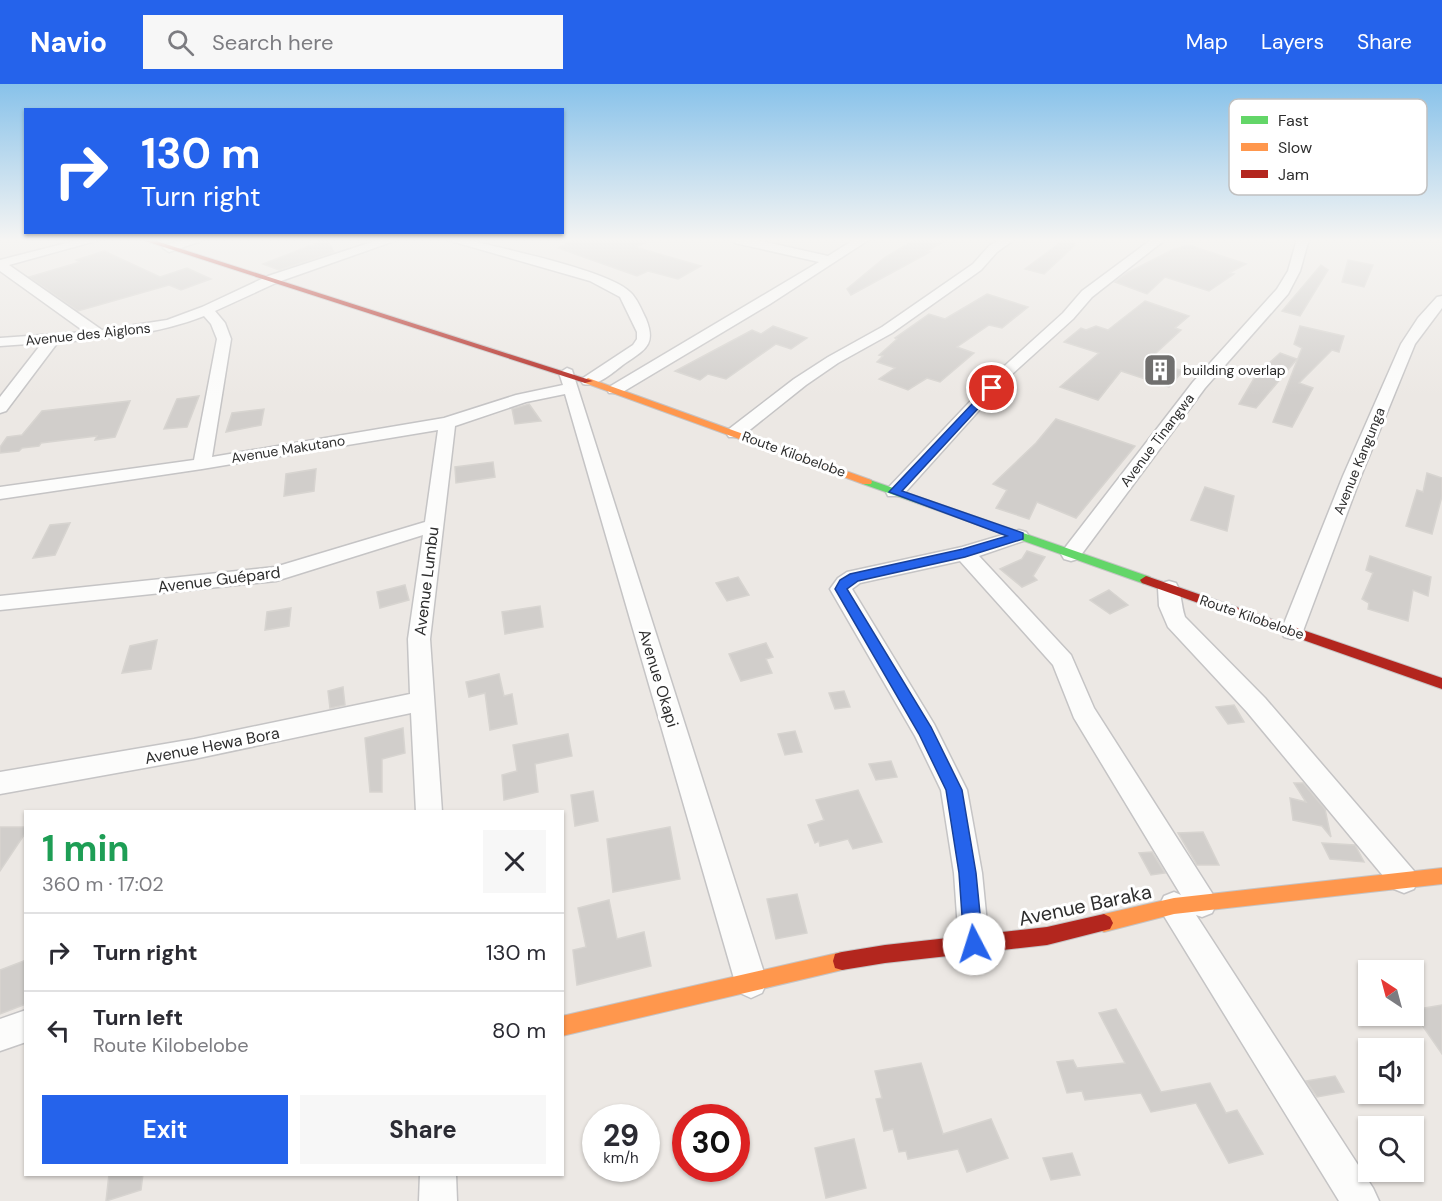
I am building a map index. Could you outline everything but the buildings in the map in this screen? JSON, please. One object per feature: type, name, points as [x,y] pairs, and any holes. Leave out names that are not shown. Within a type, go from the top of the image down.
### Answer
[{"type":"street","points":[[38,291],[99,335]]},
{"type":"street","name":"Avenue des Aiglons","points":[[0,342],[99,335],[170,324],[247,291]]},
{"type":"street","name":"Route Kilobelobe","points":[[309,291],[576,381],[615,390],[895,492],[1442,684]]},
{"type":"street","points":[[576,381],[638,348],[644,339],[644,332],[636,312],[625,294],[620,291]]},
{"type":"street","points":[[615,390],[781,291]]},
{"type":"street","points":[[735,433],[832,360],[887,330],[943,291]]},
{"type":"street","points":[[895,492],[1005,373],[1068,316],[1091,291]]},
{"type":"street","name":"Avenue Tinangwa","points":[[1071,554],[1199,385],[1283,291]]},
{"type":"street","name":"Avenue Kangunga","points":[[1293,631],[1352,476],[1404,352],[1423,321],[1442,300]]},
{"type":"street","points":[[202,464],[224,339],[218,323],[207,310]]},
{"type":"street","points":[[0,408],[53,339]]},
{"type":"street","name":"Avenue Makutano","points":[[0,493],[202,464],[447,423],[576,381]]},
{"type":"street","name":"Avenue Okapi","points":[[576,381],[752,982]]},
{"type":"street","name":"Avenue Lumbu","points":[[429,810],[419,639],[447,423]]},
{"type":"street","name":"Avenue Guépard","points":[[0,603],[276,574],[432,526]]},
{"type":"street","points":[[974,944],[968,873],[954,790],[925,731],[841,589],[844,583],[854,577],[965,553],[1019,536]]},
{"type":"street","points":[[965,553],[1063,661],[1083,711],[1188,905],[1360,1201]]},
{"type":"street","points":[[1169,588],[1170,606],[1176,621],[1256,705],[1404,880]]},
{"type":"street","name":"Avenue Hewa Bora","points":[[0,783],[194,749],[423,701]]},
{"type":"street","name":"Avenue Baraka","points":[[564,1026],[810,967],[885,954],[1047,936],[1188,905],[1442,876]]},
{"type":"street","points":[[0,1035],[24,1027]]},
{"type":"street","points":[[438,1176],[438,1201]]},
{"type":"traffic: fast","points":[[867,482],[1146,580]]},
{"type":"traffic: slow","points":[[588,381],[867,482]]},
{"type":"traffic: slow","points":[[1104,923],[1174,906],[1442,876]]},
{"type":"traffic: slow","points":[[564,1026],[842,961]]},
{"type":"traffic: jam","points":[[306,291],[588,381]]},
{"type":"traffic: jam","points":[[1146,580],[1442,684]]},
{"type":"traffic: jam","points":[[842,961],[1047,936],[1104,923]]},
{"type":"place","name":"building overlap","points":[[1160,370]]},
{"type":"route","points":[[974,944],[968,873],[954,790],[925,731],[841,589],[844,583],[854,577],[965,553],[1019,536],[895,492],[992,388]]}]
